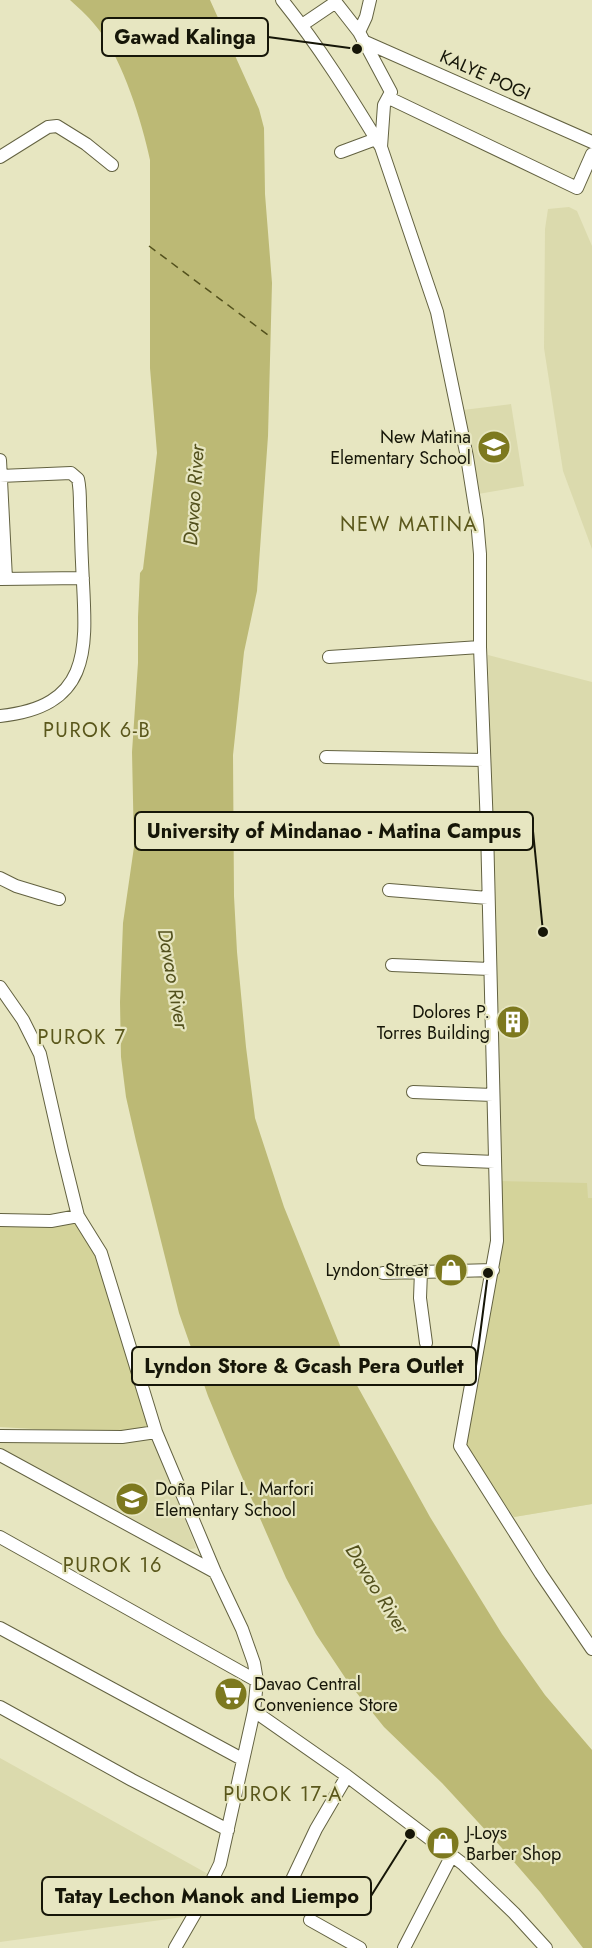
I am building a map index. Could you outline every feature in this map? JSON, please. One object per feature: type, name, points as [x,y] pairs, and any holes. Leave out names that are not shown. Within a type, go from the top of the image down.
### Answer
[{"type":"street","points":[[282,0],[347,90],[379,143],[437,312],[467,457],[480,554],[480,647],[487,828],[497,1241],[460,1446],[534,1564],[592,1649]]},
{"type":"street","points":[[361,37],[370,0]]},
{"type":"street","points":[[302,25],[335,1],[361,37],[391,92],[384,105],[379,143]]},
{"type":"street","name":"KALYE POGI","points":[[361,37],[592,142]]},
{"type":"street","points":[[389,98],[577,188],[592,154]]},
{"type":"street","points":[[0,157],[48,127],[57,126],[86,144],[112,165]]},
{"type":"street","points":[[340,152],[379,143]]},
{"type":"street","points":[[0,460],[3,579],[83,578]]},
{"type":"street","points":[[0,716],[45,705],[61,695],[71,683],[79,667],[83,650],[83,578],[77,476],[71,473],[1,476]]},
{"type":"street","points":[[329,657],[480,647]]},
{"type":"street","points":[[326,757],[484,759]]},
{"type":"street","points":[[408,828],[487,828]]},
{"type":"street","points":[[0,878],[16,886],[59,899]]},
{"type":"street","points":[[389,890],[488,898]]},
{"type":"street","points":[[392,965],[490,969]]},
{"type":"street","points":[[0,987],[24,1020],[40,1054],[78,1216],[101,1253],[156,1432],[215,1572],[242,1629],[254,1663],[257,1681],[254,1711],[220,1864],[175,1948]]},
{"type":"street","points":[[413,1092],[494,1095]]},
{"type":"street","points":[[423,1159],[495,1161]]},
{"type":"street","points":[[0,1221],[51,1221],[78,1216]]},
{"type":"street","points":[[383,1273],[493,1270]]},
{"type":"street","points":[[421,1271],[420,1298],[426,1343]]},
{"type":"street","points":[[0,1436],[122,1437],[156,1432]]},
{"type":"street","points":[[0,1455],[215,1572]]},
{"type":"street","points":[[0,1537],[257,1681]]},
{"type":"street","points":[[0,1628],[242,1759]]},
{"type":"street","points":[[0,1707],[228,1830]]},
{"type":"street","points":[[254,1711],[347,1776],[452,1855],[514,1913],[546,1948]]},
{"type":"street","points":[[290,1886],[316,1829],[347,1776]]},
{"type":"street","points":[[404,1948],[452,1855]]},
{"type":"street","points":[[310,1920],[360,1948]]},
{"type":"shaded area","points":[[569,207],[577,211],[592,246],[592,549],[563,471],[544,348],[545,229],[548,209]]},
{"type":"shaded area","name":"New Matina Elementary School","points":[[511,404],[524,486],[478,494],[463,410]]},
{"type":"shaded area","points":[[488,655],[592,682],[592,1504],[514,1517],[465,1446],[503,1240],[499,1181]]},
{"type":"shaded area","points":[[499,1181],[587,1183],[588,1198],[592,1198],[592,1504],[514,1517],[465,1446],[503,1240]]},
{"type":"shaded area","points":[[76,1223],[94,1251],[150,1427],[119,1434],[0,1427],[0,1227]]},
{"type":"shaded area","name":"Doña Pilar L. Marfori Elementary School","points":[[152,1434],[196,1548],[182,1551],[0,1449],[0,1436],[108,1443]]},
{"type":"shaded area","points":[[0,1758],[208,1874],[183,1917],[0,1942]]},
{"type":"water","name":"Davao River","points":[[70,0],[210,0],[259,109],[264,128],[265,194],[272,283],[268,436],[257,591],[244,652],[233,755],[234,896],[237,952],[255,1118],[284,1207],[354,1380],[430,1517],[502,1634],[545,1695],[592,1750],[592,1948],[583,1948],[540,1892],[501,1847],[442,1783],[384,1727],[348,1682],[316,1634],[286,1578],[232,1454],[208,1396],[179,1313],[126,1097],[121,1057],[120,1002],[123,923],[134,847],[132,752],[138,663],[140,573],[143,569],[157,453],[150,368],[150,160],[137,110],[116,58],[96,26]]},
{"type":"ferry route","points":[[149,246],[272,338]]},
{"type":"place","name":"Gawad Kalinga","points":[[357,49]]},
{"type":"place","name":"New Matina Elementary School","points":[[494,447]]},
{"type":"place","name":"University of Mindanao - Matina Campus","points":[[543,932]]},
{"type":"place","name":"Dolores P. Torres Building","points":[[513,1022]]},
{"type":"place","name":"Lyndon Street","points":[[451,1270]]},
{"type":"place","name":"Lyndon Store & Gcash Pera Outlet","points":[[488,1273]]},
{"type":"place","name":"Doña Pilar L. Marfori Elementary School","points":[[132,1499]]},
{"type":"place","name":"Davao Central Convenience Store","points":[[231,1694]]},
{"type":"place","name":"Tatay Lechon Manok and Liempo","points":[[410,1834]]},
{"type":"place","name":"J-Loys Barber Shop","points":[[443,1843]]},
{"type":"district","name":"NEW MATINA","points":[[409,524]]},
{"type":"district","name":"PUROK 6-B","points":[[97,730]]},
{"type":"district","name":"PUROK 7","points":[[82,1037]]},
{"type":"district","name":"PUROK 16","points":[[113,1565]]},
{"type":"district","name":"PUROK 17-A","points":[[283,1794]]}]
